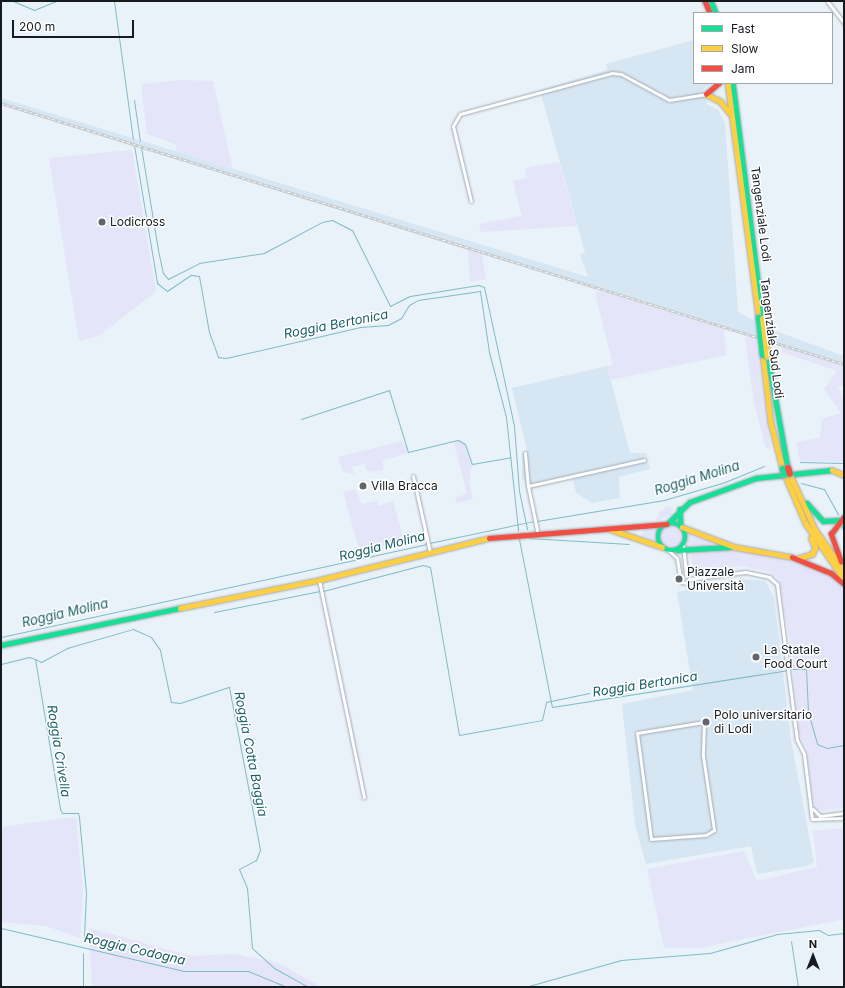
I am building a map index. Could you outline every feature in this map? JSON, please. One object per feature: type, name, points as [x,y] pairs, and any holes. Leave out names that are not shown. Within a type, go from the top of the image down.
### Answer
[{"type":"main road","points":[[705,1],[710,12]]},
{"type":"main road","points":[[711,1],[716,12]]},
{"type":"main road","points":[[718,84],[706,94],[720,101],[732,117]]},
{"type":"main road","name":"Tangenziale Sud Lodi","points":[[728,84],[761,319]]},
{"type":"main road","name":"Tangenziale Lodi","points":[[733,84],[766,356],[787,471],[816,530],[844,571]]},
{"type":"main road","points":[[666,549],[658,535],[680,509],[690,502],[777,473],[832,470],[844,475]]},
{"type":"main road","points":[[1,645],[319,580],[430,549],[538,530],[667,524],[682,527],[735,547],[792,557],[808,558],[814,552],[806,524],[787,471]]},
{"type":"main road","points":[[797,492],[816,517],[826,522],[842,518]]},
{"type":"main road","points":[[680,509],[682,527],[686,535],[681,548]]},
{"type":"main road","points":[[842,518],[831,534],[844,567]]},
{"type":"main road","points":[[806,524],[844,579]]},
{"type":"main road","points":[[604,527],[666,549],[735,547]]},
{"type":"main road","points":[[792,557],[831,573],[844,584]]},
{"type":"street","points":[[827,1],[844,24]]},
{"type":"street","points":[[471,201],[453,126],[460,114],[612,73],[621,74],[669,100],[706,94]]},
{"type":"street","points":[[525,453],[528,486],[538,530]]},
{"type":"street","points":[[528,486],[644,460]]},
{"type":"street","points":[[832,470],[844,470]]},
{"type":"street","points":[[413,476],[430,549]]},
{"type":"street","points":[[681,548],[686,576],[689,579]]},
{"type":"street","points":[[666,549],[677,558],[684,584],[689,579],[746,572],[773,580],[779,589],[791,673],[797,740],[804,754],[814,821],[844,818]]},
{"type":"street","points":[[684,560],[692,549]]},
{"type":"street","points":[[682,577],[686,576]]},
{"type":"street","points":[[319,580],[364,797]]},
{"type":"street","points":[[704,722],[703,756],[714,830],[706,835],[652,839],[637,734],[704,722]]},
{"type":"street","points":[[811,806],[817,815],[844,813]]},
{"type":"shaded area","points":[[693,40],[693,84],[710,84],[703,89],[707,104],[718,110],[725,123],[738,312],[756,322],[756,330],[759,325],[844,356],[844,366],[1,105],[1,98],[588,277],[580,255],[585,253],[540,90],[607,70],[606,64]]},
{"type":"shaded area","points":[[183,80],[213,81],[233,170],[177,152],[175,144],[147,134],[141,84]]},
{"type":"shaded area","points":[[132,150],[156,291],[99,336],[79,341],[49,158]]},
{"type":"shaded area","points":[[559,162],[577,226],[481,232],[479,224],[522,216],[513,181],[527,178],[525,168]]},
{"type":"shaded area","points":[[468,250],[482,255],[486,279],[470,282]]},
{"type":"shaded area","points":[[601,291],[724,329],[726,355],[611,380],[607,366],[613,365],[595,292]]},
{"type":"shaded area","points":[[745,336],[756,339],[771,449],[766,448],[754,403]]},
{"type":"shaded area","points":[[782,347],[844,366],[844,384],[838,388],[844,400],[844,462],[800,461],[796,442],[820,438],[822,419],[841,413],[824,389],[837,371],[782,352]]},
{"type":"shaded area","points":[[607,366],[630,453],[646,453],[650,469],[619,477],[620,498],[592,503],[576,493],[573,478],[526,489],[525,481],[522,480],[522,453],[527,451],[512,388]]},
{"type":"shaded area","points":[[458,440],[465,444],[472,464],[469,482],[473,499],[457,503],[455,497],[467,494],[454,443]]},
{"type":"shaded area","points":[[402,441],[409,453],[383,460],[383,470],[368,472],[364,464],[352,467],[354,474],[343,472],[338,457]]},
{"type":"shaded area","points":[[355,489],[362,504],[377,501],[378,506],[393,501],[404,541],[360,553],[343,492]]},
{"type":"shaded area","points":[[669,506],[673,509],[671,515],[656,521],[660,511]]},
{"type":"shaded area","points":[[672,524],[680,528],[684,536],[680,544],[672,548],[664,544],[660,536],[664,528]]},
{"type":"shaded area","points":[[658,525],[656,542],[642,536],[644,528]]},
{"type":"shaded area","points":[[689,531],[719,544],[719,545],[686,547]]},
{"type":"shaded area","points":[[736,549],[793,560],[835,579],[844,589],[844,808],[821,811],[814,807],[806,748],[799,734],[790,641],[778,579],[770,572],[742,566],[694,572],[690,555],[697,551]]},
{"type":"shaded area","name":"Polo universitario di Lodi","points":[[742,579],[765,581],[774,597],[791,740],[814,862],[807,866],[757,874],[751,846],[646,864],[635,825],[622,704],[693,690],[677,592]]},
{"type":"shaded area","points":[[76,817],[83,891],[80,938],[46,926],[1,922],[1,827]]},
{"type":"shaded area","points":[[844,828],[844,919],[699,948],[664,948],[647,869],[744,851],[757,881],[817,867],[813,831]]},
{"type":"shaded area","points":[[89,928],[192,956],[234,954],[276,962],[322,987],[92,987]]},
{"type":"waterway","name":"Roggia Bertonica","points":[[13,1],[34,10],[56,1]]},
{"type":"waterway","name":"Roggia Bertonica","points":[[114,1],[133,139]]},
{"type":"waterway","points":[[134,100],[140,141]]},
{"type":"waterway","name":"Roggia Bertonica","points":[[134,145],[157,283],[167,291],[191,275],[199,276],[209,332],[218,357],[226,358],[360,327],[388,325],[401,318],[409,305],[418,300],[480,291],[489,352],[506,417],[518,530]]},
{"type":"waterway","points":[[141,147],[158,250],[163,273],[168,279],[199,263],[264,253],[322,222],[332,220],[352,230],[390,306],[410,296],[478,285],[484,287],[514,426],[519,491],[527,529]]},
{"type":"waterway","points":[[301,419],[389,390],[408,452],[458,440],[465,444],[472,464],[510,457]]},
{"type":"waterway","points":[[800,462],[844,463]]},
{"type":"waterway","name":"Roggia Molina","points":[[537,521],[664,500],[725,482],[764,466]]},
{"type":"waterway","points":[[801,483],[824,489],[838,514]]},
{"type":"waterway","name":"Roggia Molina","points":[[429,543],[534,521]]},
{"type":"waterway","points":[[841,524],[844,533]]},
{"type":"waterway","points":[[529,538],[629,544]]},
{"type":"waterway","name":"Roggia Bertonica","points":[[519,539],[552,707],[787,670]]},
{"type":"waterway","name":"Roggia Molina","points":[[1,637],[426,544]]},
{"type":"waterway","points":[[323,591],[423,565],[430,567],[459,735],[542,720],[546,702],[589,693]]},
{"type":"waterway","points":[[214,612],[320,591]]},
{"type":"waterway","name":"Roggia Cotta Baggia","points":[[35,659],[41,662],[67,648],[133,629],[151,637],[160,650],[171,702],[180,703],[229,687],[260,850],[256,860],[239,869],[247,888],[252,948],[274,968],[308,987]]},
{"type":"waterway","name":"Roggia Crivella","points":[[1,664],[29,657],[35,659],[60,809],[62,813],[78,813],[79,817],[86,893],[84,937]]},
{"type":"waterway","name":"Roggia Bertonica","points":[[790,669],[806,669],[808,712],[817,744],[827,748],[844,745]]},
{"type":"waterway","name":"Roggia Codogna","points":[[1,928],[184,971],[248,971],[287,987]]},
{"type":"waterway","name":"Roggia Cotta Baggia","points":[[525,987],[621,960],[710,953],[777,934],[819,930],[828,935],[844,933]]},
{"type":"waterway","points":[[791,941],[798,987]]},
{"type":"waterway","name":"Roggia Crivella","points":[[83,953],[83,987]]},
{"type":"railway","points":[[1,103],[844,364]]},
{"type":"traffic: fast","points":[[711,1],[716,12]]},
{"type":"traffic: fast","points":[[733,84],[763,319]]},
{"type":"traffic: fast","points":[[759,318],[763,355]]},
{"type":"traffic: fast","points":[[768,357],[788,468]]},
{"type":"traffic: fast","points":[[783,469],[785,475]]},
{"type":"traffic: fast","points":[[668,523],[690,502],[756,478],[832,470]]},
{"type":"traffic: fast","points":[[807,503],[823,521],[841,520]]},
{"type":"traffic: fast","points":[[680,509],[681,526]]},
{"type":"traffic: fast","points":[[672,523],[682,527],[686,537],[682,547],[672,551],[662,547],[658,537],[662,527],[672,523]]},
{"type":"traffic: fast","points":[[677,550],[730,547]]},
{"type":"traffic: fast","points":[[1,645],[180,608]]},
{"type":"traffic: slow","points":[[728,84],[759,318]]},
{"type":"traffic: slow","points":[[706,94],[720,101],[731,114]]},
{"type":"traffic: slow","points":[[763,319],[768,357]]},
{"type":"traffic: slow","points":[[763,355],[771,423],[783,469]]},
{"type":"traffic: slow","points":[[832,470],[844,475]]},
{"type":"traffic: slow","points":[[790,474],[815,529],[844,571]]},
{"type":"traffic: slow","points":[[785,475],[806,524],[844,579]]},
{"type":"traffic: slow","points":[[682,527],[735,547],[792,557]]},
{"type":"traffic: slow","points":[[609,529],[662,547]]},
{"type":"traffic: slow","points":[[180,608],[319,580],[489,538]]},
{"type":"traffic: slow","points":[[799,558],[812,554],[815,548],[811,539]]},
{"type":"traffic: jam","points":[[705,1],[710,12]]},
{"type":"traffic: jam","points":[[706,94],[718,84]]},
{"type":"traffic: jam","points":[[788,468],[790,474]]},
{"type":"traffic: jam","points":[[841,562],[831,534],[844,517]]},
{"type":"traffic: jam","points":[[489,538],[666,524]]},
{"type":"traffic: jam","points":[[792,557],[831,573],[844,584]]},
{"type":"place","name":"Lodicross","points":[[102,222]]},
{"type":"place","name":"Villa Bracca","points":[[363,486]]},
{"type":"place","name":"Piazzale Università","points":[[679,579]]},
{"type":"place","name":"La Statale Food Court","points":[[756,657]]},
{"type":"place","name":"Polo universitario di Lodi","points":[[706,722]]}]
